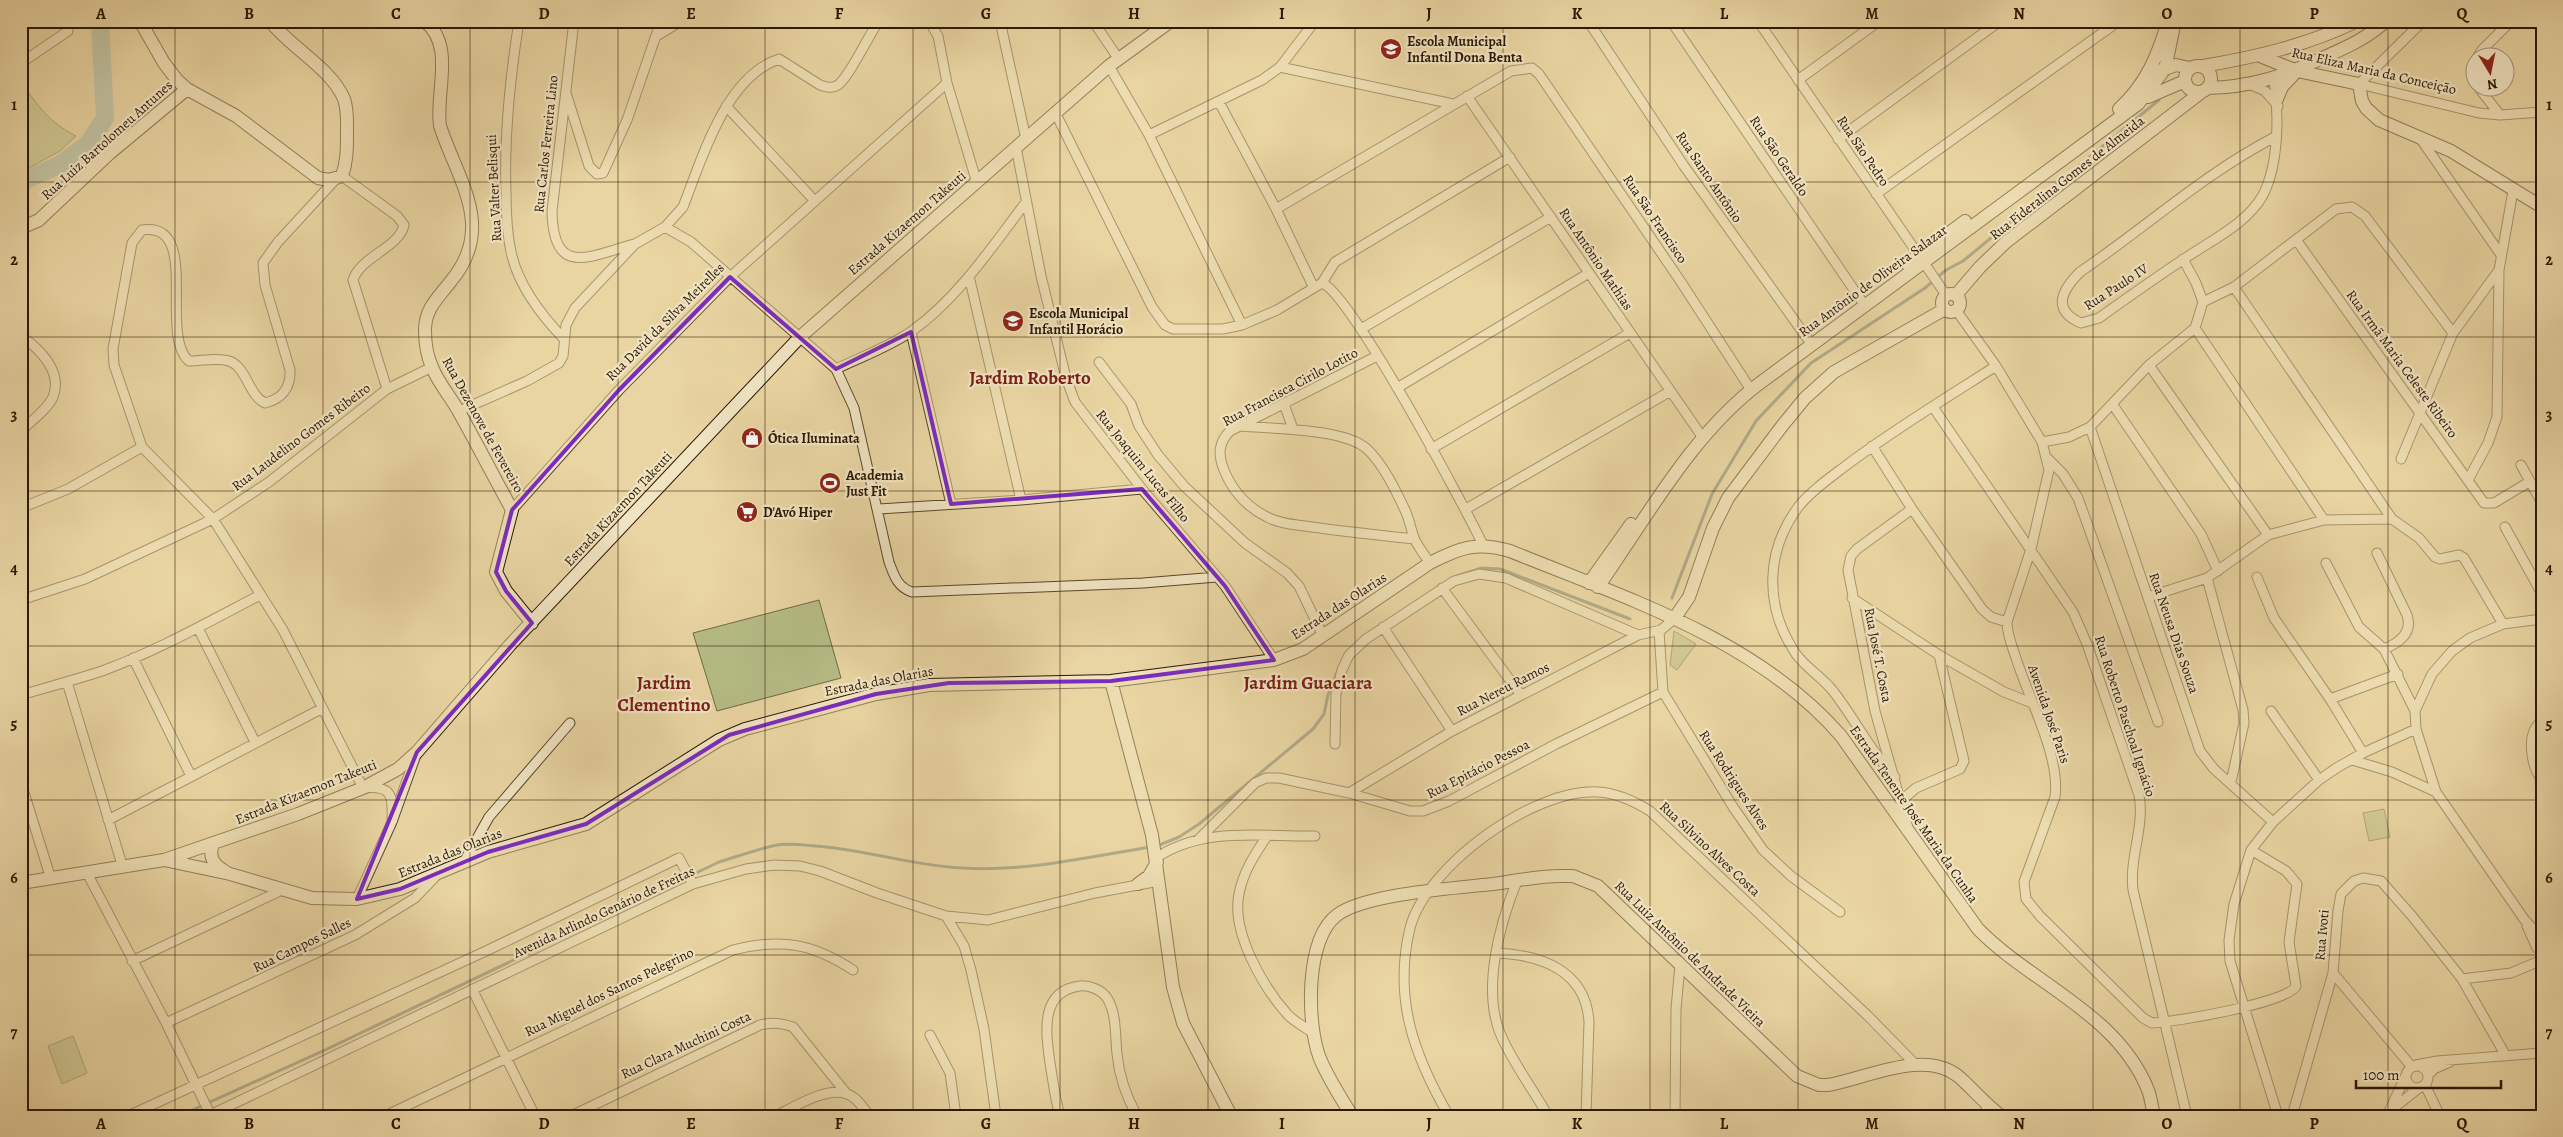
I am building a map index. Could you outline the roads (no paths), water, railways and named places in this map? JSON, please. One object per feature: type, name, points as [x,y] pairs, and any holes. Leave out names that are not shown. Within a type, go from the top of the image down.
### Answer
[{"type":"street","points":[[140,21],[164,63],[187,89],[236,116],[318,178],[339,178],[392,213],[404,225],[400,234],[358,269],[353,280],[387,388]]},
{"type":"street","points":[[270,21],[278,32],[332,81],[345,100],[347,153],[339,178],[278,242],[263,263],[266,286],[290,370],[290,377],[284,392],[274,401],[265,403],[259,400],[239,369],[231,362],[218,359],[189,361],[184,357],[179,348],[177,333],[175,254],[168,237],[148,229],[142,230],[135,236],[132,243],[113,349],[114,365],[142,447],[213,519],[283,630],[321,709],[364,788],[382,788],[389,792],[393,804],[392,822]]},
{"type":"street","name":"Rua Dezenove de Fevereiro","points":[[424,21],[436,32],[439,40],[442,62],[438,113],[440,126],[471,206],[474,230],[470,250],[462,267],[436,297],[428,312],[425,328],[432,367],[459,411],[512,510]]},
{"type":"street","name":"Rua Valter Belisqui","points":[[518,21],[505,123],[508,232],[511,253],[524,286],[538,309],[564,339]]},
{"type":"street","name":"Rua Carlos Ferreira Lino","points":[[574,21],[552,210],[554,239],[568,255],[579,259],[593,258],[635,244]]},
{"type":"street","points":[[655,37],[680,21]]},
{"type":"street","points":[[459,411],[552,368],[561,360],[566,325],[575,308],[635,244],[665,227],[683,207],[726,106],[753,75],[770,62],[779,59],[820,85],[834,87],[844,77],[879,21]]},
{"type":"street","points":[[929,21],[938,36],[947,84],[977,183]]},
{"type":"street","name":"Rua Joaquim Lucas Filho","points":[[1000,21],[1021,143],[1026,202],[1041,276],[1070,391],[1092,425],[1142,489],[1217,577],[1243,611],[1274,660]]},
{"type":"street","points":[[1093,21],[1242,325]]},
{"type":"street","name":"Estrada Kizaemon Takeuti","points":[[21,883],[164,860],[213,844],[364,788],[398,769],[417,752],[532,623],[800,337],[1113,62],[1171,21]]},
{"type":"street","points":[[1149,135],[1262,80],[1280,67],[1315,21]]},
{"type":"street","name":"Rua Santo Antônio","points":[[1588,21],[1684,166],[1810,342]]},
{"type":"street","name":"Rua São Geraldo","points":[[1671,21],[1862,303]]},
{"type":"street","name":"Rua São Pedro","points":[[1758,21],[1920,260],[1948,294]]},
{"type":"street","points":[[1798,80],[1879,21]]},
{"type":"street","points":[[1838,139],[2000,21]]},
{"type":"street","points":[[1876,194],[2119,21]]},
{"type":"street","name":"Rua Antônio de Oliveira Salazar","points":[[1594,585],[1727,400],[1749,387],[1810,342],[2119,109],[2134,96],[2145,80],[2161,44],[2168,21]]},
{"type":"street","name":"Rua Antônio de Oliveira Salazar","points":[[1920,260],[2138,104],[2165,69],[2175,21]]},
{"type":"street","points":[[2138,104],[2154,93],[2191,74],[2293,46],[2357,21]]},
{"type":"street","points":[[2191,74],[2192,90],[2205,90],[2274,79],[2361,41],[2386,21]]},
{"type":"street","points":[[2423,21],[2359,84],[2362,101],[2372,114],[2419,138],[2451,151],[2513,192],[2542,207]]},
{"type":"street","points":[[2484,48],[2511,21]]},
{"type":"street","points":[[565,90],[589,166],[597,174],[606,170],[627,120],[660,22]]},
{"type":"street","points":[[21,63],[66,33],[68,23]]},
{"type":"street","points":[[2161,44],[2165,69]]},
{"type":"street","name":"Rua Eliza Maria da Conceição","points":[[2260,56],[2296,71],[2478,113],[2500,115],[2542,112]]},
{"type":"street","points":[[2145,80],[2176,65],[2191,74],[2211,74],[2211,82],[2205,90]]},
{"type":"street","points":[[1280,67],[1453,104]]},
{"type":"street","name":"Rua São Francisco","points":[[1467,96],[1511,71],[1532,68],[1539,74],[1681,282],[1749,387]]},
{"type":"street","points":[[2249,84],[2265,91],[2278,102],[2282,87],[2296,71]]},
{"type":"street","name":"Rua Paulo IV","points":[[2274,79],[2278,102],[2276,137],[2271,173],[2257,202],[2227,230],[2099,318],[2088,322],[2072,319],[2063,309],[2062,304],[2065,290],[2080,272],[2204,181],[2247,152],[2276,137]]},
{"type":"street","name":"Rua David da Silva Meirelles","points":[[532,623],[506,591],[496,572],[512,510],[619,390],[730,277],[814,200],[947,84]]},
{"type":"street","name":"Rua Luiz Bartolomeu Antunes","points":[[21,228],[39,220],[110,153],[187,89]]},
{"type":"street","name":"Rua Fideralina Gomes de Almeida","points":[[1948,294],[2006,242],[2205,90]]},
{"type":"street","points":[[1276,208],[1467,96]]},
{"type":"street","name":"Rua Antônio Mathias","points":[[1467,96],[1700,435]]},
{"type":"street","points":[[2487,98],[2500,115]]},
{"type":"street","points":[[1219,102],[1318,284],[1332,287],[1361,329],[1466,509],[1483,545]]},
{"type":"street","points":[[726,106],[814,200]]},
{"type":"street","points":[[1056,114],[1152,307],[1165,325],[1173,328],[1223,329],[1242,325],[1277,310],[1318,284],[1335,262],[1510,157]]},
{"type":"street","points":[[2419,138],[2501,255]]},
{"type":"street","points":[[2468,480],[2488,444],[2497,417],[2499,270],[2513,192]]},
{"type":"street","points":[[836,369],[911,332],[969,276],[1026,202]]},
{"type":"street","points":[[2202,302],[2234,287],[2297,241],[2336,209],[2344,206],[2359,210],[2453,333]]},
{"type":"street","points":[[1361,329],[1550,217]]},
{"type":"street","points":[[665,227],[691,242],[836,369],[854,408],[879,509],[889,562],[901,586],[912,592],[1143,583],[1217,577]]},
{"type":"street","name":"Rua Irmã Maria Celeste Ribeiro","points":[[2297,241],[2484,503],[2494,503],[2529,482]]},
{"type":"street","points":[[2042,442],[2069,437],[2090,427],[2149,365],[2195,328],[2202,302],[2196,283],[2183,259]]},
{"type":"street","points":[[2401,459],[2453,333],[2499,270]]},
{"type":"street","points":[[1397,388],[1589,273]]},
{"type":"street","points":[[969,276],[1021,500]]},
{"type":"street","points":[[2234,287],[2392,520],[2419,538],[2435,557],[2440,559],[2459,555],[2464,558],[2503,624]]},
{"type":"street","points":[[1872,446],[1912,509],[1982,609],[1996,619],[2007,622],[2031,549],[2047,483],[2047,458],[2042,442],[1996,366],[1950,309],[1942,304],[1948,294]]},
{"type":"street","points":[[1659,631],[1674,619],[1689,597],[1713,528],[1728,498],[1805,398],[1834,372],[1950,309]]},
{"type":"street","points":[[2195,328],[2324,520]]},
{"type":"street","points":[[911,332],[951,504]]},
{"type":"street","points":[[1431,449],[1630,333]]},
{"type":"street","points":[[21,336],[49,362],[53,371],[55,389],[48,404],[21,431]]},
{"type":"street","name":"Rua Francisca Cirilo Lotito","points":[[1377,356],[1240,426],[1224,437],[1220,443],[1220,453],[1230,481],[1253,508],[1268,518],[1286,523],[1414,539]]},
{"type":"street","points":[[1099,362],[1131,404],[1139,426],[1158,455],[1184,486],[1245,543],[1287,574],[1299,586],[1323,636]]},
{"type":"street","points":[[2149,365],[2268,535]]},
{"type":"street","points":[[1895,777],[1874,752],[1834,692],[1796,653],[1779,619],[1772,594],[1773,562],[1778,545],[1800,505],[1828,479],[1872,446],[1996,366]]},
{"type":"street","name":"Rua Laudelino Gomes Ribeiro","points":[[21,600],[85,579],[213,519],[269,482],[387,388],[432,367]]},
{"type":"street","points":[[1466,509],[1670,392]]},
{"type":"street","points":[[1284,404],[1293,429]]},
{"type":"street","points":[[2113,405],[2201,534],[2218,571]]},
{"type":"street","name":"Rua Roberto Paschoal Ignácio","points":[[1933,407],[2073,612],[2080,628],[2138,794],[2141,817],[2131,873],[2164,1023]]},
{"type":"street","points":[[1240,426],[1293,429],[1344,437],[1366,448],[1376,458],[1404,507],[1412,525],[1414,539],[1430,563]]},
{"type":"street","name":"Rua Neusa Dias Souza","points":[[2090,427],[2200,751],[2207,762],[2273,822]]},
{"type":"street","points":[[21,508],[68,489],[142,447]]},
{"type":"street","points":[[2047,458],[2063,474],[2078,498],[2158,722]]},
{"type":"street","points":[[2522,465],[2529,482],[2542,503]]},
{"type":"street","points":[[879,509],[1021,500],[1142,489]]},
{"type":"street","name":"Rua José T. Costa","points":[[1910,833],[1875,711],[1848,570],[1851,556],[1866,541],[1912,509]]},
{"type":"street","points":[[2148,597],[2207,578],[2268,535],[2324,520],[2392,520]]},
{"type":"street","points":[[2505,527],[2542,594]]},
{"type":"street","name":"Estrada das Olarias","points":[[164,860],[230,874],[312,898],[357,899],[400,889],[438,874],[465,860],[516,843],[586,824],[719,740],[769,722],[876,694],[929,685],[1111,681],[1274,660],[1303,649],[1430,563],[1450,553],[1483,545],[1510,551],[1594,585]]},
{"type":"street","points":[[2377,552],[2408,615],[2410,625],[2406,634],[2384,649]]},
{"type":"street","points":[[2326,564],[2359,627],[2384,649],[2398,674],[2415,710],[2416,728],[2436,792],[2524,919],[2542,939]]},
{"type":"street","points":[[1334,744],[1336,694],[1342,670],[1349,655],[1383,627],[1442,588],[1468,576],[1492,574],[1506,578],[1638,634]]},
{"type":"street","points":[[2257,577],[2274,618],[2330,699],[2363,753]]},
{"type":"street","points":[[2207,578],[2243,710],[2244,723],[2231,782]]},
{"type":"street","name":"Estrada Tenente José Maria da Cunha","points":[[1594,585],[1674,619],[1735,651],[1774,676],[1817,710],[1841,736],[1964,912],[1992,943],[2074,1002],[2106,1030],[2136,1067],[2148,1092],[2154,1116]]},
{"type":"street","points":[[1442,588],[1520,695]]},
{"type":"street","points":[[21,695],[67,682],[133,658],[198,628],[260,595]]},
{"type":"street","points":[[1852,598],[1939,655],[2004,692],[2032,702]]},
{"type":"street","points":[[2415,710],[2428,681],[2443,660],[2470,638],[2503,624],[2542,619]]},
{"type":"street","name":"Avenida José Paris","points":[[2007,622],[2008,633],[2051,758],[2056,787],[2055,798],[2024,882],[2026,899],[2040,916],[2143,1018],[2152,1023],[2164,1023]]},
{"type":"street","points":[[1383,627],[1452,731]]},
{"type":"street","points":[[198,628],[255,742]]},
{"type":"street","name":"Rua Nereu Ramos","points":[[1349,793],[1452,731],[1520,695],[1638,634],[1659,631]]},
{"type":"street","name":"Rua Rodrigues Alves","points":[[1659,631],[1663,692],[1732,807],[1763,850],[1791,876],[1840,912]]},
{"type":"street","points":[[1902,800],[1916,788],[1960,769],[1964,761],[1939,655]]},
{"type":"street","points":[[133,658],[192,776]]},
{"type":"street","points":[[2330,699],[2398,674]]},
{"type":"street","points":[[1111,681],[1152,835],[1156,858],[1152,885]]},
{"type":"street","points":[[67,682],[123,868]]},
{"type":"street","name":"Rua Epitácio Pessoa","points":[[1199,839],[1255,783],[1266,778],[1279,778],[1349,793],[1410,811],[1434,807],[1663,692]]},
{"type":"street","points":[[108,820],[321,709]]},
{"type":"street","points":[[2271,711],[2319,780]]},
{"type":"street","points":[[2542,722],[2534,728],[2532,760],[2542,780]]},
{"type":"street","points":[[465,860],[489,816],[570,723]]},
{"type":"street","points":[[2278,1116],[2230,961],[2229,940],[2234,904],[2251,850],[2273,822],[2319,780],[2363,753],[2416,728]]},
{"type":"street","points":[[2534,735],[2542,730]]},
{"type":"street","points":[[357,899],[392,822],[417,752]]},
{"type":"street","points":[[2352,760],[2392,772],[2436,792]]},
{"type":"street","points":[[21,783],[50,879]]},
{"type":"street","name":"Rua Silvino Alves Costa","points":[[1449,1116],[1421,1064],[1413,1041],[1404,994],[1405,958],[1411,926],[1422,901],[1455,861],[1476,842],[1503,823],[1532,807],[1568,796],[1596,792],[1627,798],[1650,811],[1849,1001],[1868,1016],[1914,1064]]},
{"type":"street","points":[[1267,836],[1250,862],[1243,879],[1239,894],[1239,928],[1256,967],[1273,994],[1288,1015],[1313,1033]]},
{"type":"street","points":[[1231,1116],[1183,1023],[1173,987],[1149,876],[1156,858],[1169,850],[1199,839],[1315,836]]},
{"type":"street","name":"Estrada das Olarias","points":[[213,844],[212,860],[216,866],[230,874]]},
{"type":"street","points":[[2187,1116],[2164,1023],[2245,1008],[2290,994],[2296,986],[2289,942],[2297,884],[2286,871],[2251,850]]},
{"type":"street","name":"Avenida Arlindo Genário de Freitas","points":[[128,1116],[681,861],[692,882]]},
{"type":"street","name":"Avenida Arlindo Genário de Freitas","points":[[210,1115],[692,882],[746,869],[774,865],[800,866],[820,870],[877,893],[946,916],[988,920],[1152,885]]},
{"type":"street","points":[[87,873],[166,1023],[210,1115]]},
{"type":"street","name":"Rua Campos Salles","points":[[166,1023],[355,935],[415,898],[438,874]]},
{"type":"street","name":"Rua Luiz Antônio de Andrade Vieira","points":[[1352,1116],[1325,1072],[1313,1033],[1314,962],[1318,942],[1327,924],[1353,906],[1430,891],[1547,876],[1567,876],[1587,880],[1598,886],[1779,1061],[1797,1076],[1810,1082],[1828,1085],[1914,1064],[1941,1066],[1958,1076],[1985,1112],[2001,1116]]},
{"type":"street","name":"Rua Ivoti","points":[[2292,1116],[2332,973],[2341,894],[2354,881],[2371,878],[2381,881],[2388,887],[2462,979],[2506,1056]]},
{"type":"street","points":[[1518,880],[1500,926],[1494,1000],[1500,1033],[1548,1116]]},
{"type":"street","points":[[132,960],[282,890]]},
{"type":"street","points":[[946,916],[964,946],[971,970],[984,1029],[996,1116]]},
{"type":"street","points":[[2462,979],[2511,973],[2542,959],[2524,919]]},
{"type":"street","name":"Rua Miguel dos Santos Pelegrino","points":[[385,1116],[708,960],[742,948],[759,943],[789,943],[811,948],[835,958],[853,970]]},
{"type":"street","points":[[2520,968],[2538,947]]},
{"type":"street","points":[[1497,953],[1531,957],[1548,963],[1574,981],[1581,990],[1588,1006],[1589,1022],[1586,1116]]},
{"type":"street","points":[[1675,1116],[1676,1009],[1680,965]]},
{"type":"street","points":[[2332,973],[2414,1066],[2425,1068],[2428,1075]]},
{"type":"street","points":[[1060,1116],[1047,1042],[1048,1014],[1055,997],[1063,990],[1083,985],[1094,988],[1106,996],[1112,1010],[1119,1067],[1137,1116]]},
{"type":"street","points":[[472,989],[534,1116]]},
{"type":"street","name":"Rua Clara Muchini Costa","points":[[570,1116],[760,1025],[770,1022],[793,1027],[846,1093],[856,1100],[870,1116]]},
{"type":"street","points":[[930,1035],[950,1072],[956,1116]]},
{"type":"street","points":[[2388,1114],[2406,1074],[2414,1066],[2437,1061],[2542,1053]]},
{"type":"street","points":[[2388,1114],[2422,1086],[2428,1075],[2434,1070],[2455,1060]]},
{"type":"street","points":[[2406,1074],[2409,1084],[2422,1086]]},
{"type":"street","points":[[2422,1086],[2440,1116]]},
{"type":"street","points":[[776,1116],[825,1094],[846,1093]]},
{"type":"waterway","points":[[21,182],[59,165],[88,144],[105,118],[100,21]]},
{"type":"waterway","points":[[1672,598],[1712,494],[1756,421],[1811,363],[1925,288],[1946,270],[1963,261],[2159,100]]},
{"type":"waterway","points":[[1457,576],[1482,568],[1500,569],[1630,619]]},
{"type":"waterway","points":[[1157,846],[1179,837],[1199,824],[1313,729],[1324,714],[1328,695],[1339,668]]},
{"type":"waterway","points":[[179,1116],[325,1050],[719,862],[763,848],[782,844],[806,845],[852,850],[943,867],[986,869],[1056,863],[1150,847]]},
{"type":"place","name":"Escola Municipal Infantil Dona Benta","points":[[1391,49]]},
{"type":"place","name":"Escola Municipal Infantil Horácio","points":[[1013,321]]},
{"type":"place","name":"Ótica Iluminata","points":[[752,438]]},
{"type":"place","name":"Academia Just Fit","points":[[830,483]]},
{"type":"place","name":"D'Avó Hiper","points":[[747,512]]},
{"type":"district","name":"Jardim Roberto","points":[[1030,378]]},
{"type":"district","name":"Jardim Guaciara","points":[[1308,683]]},
{"type":"district","name":"Jardim Clementino","points":[[664,694]]}]
